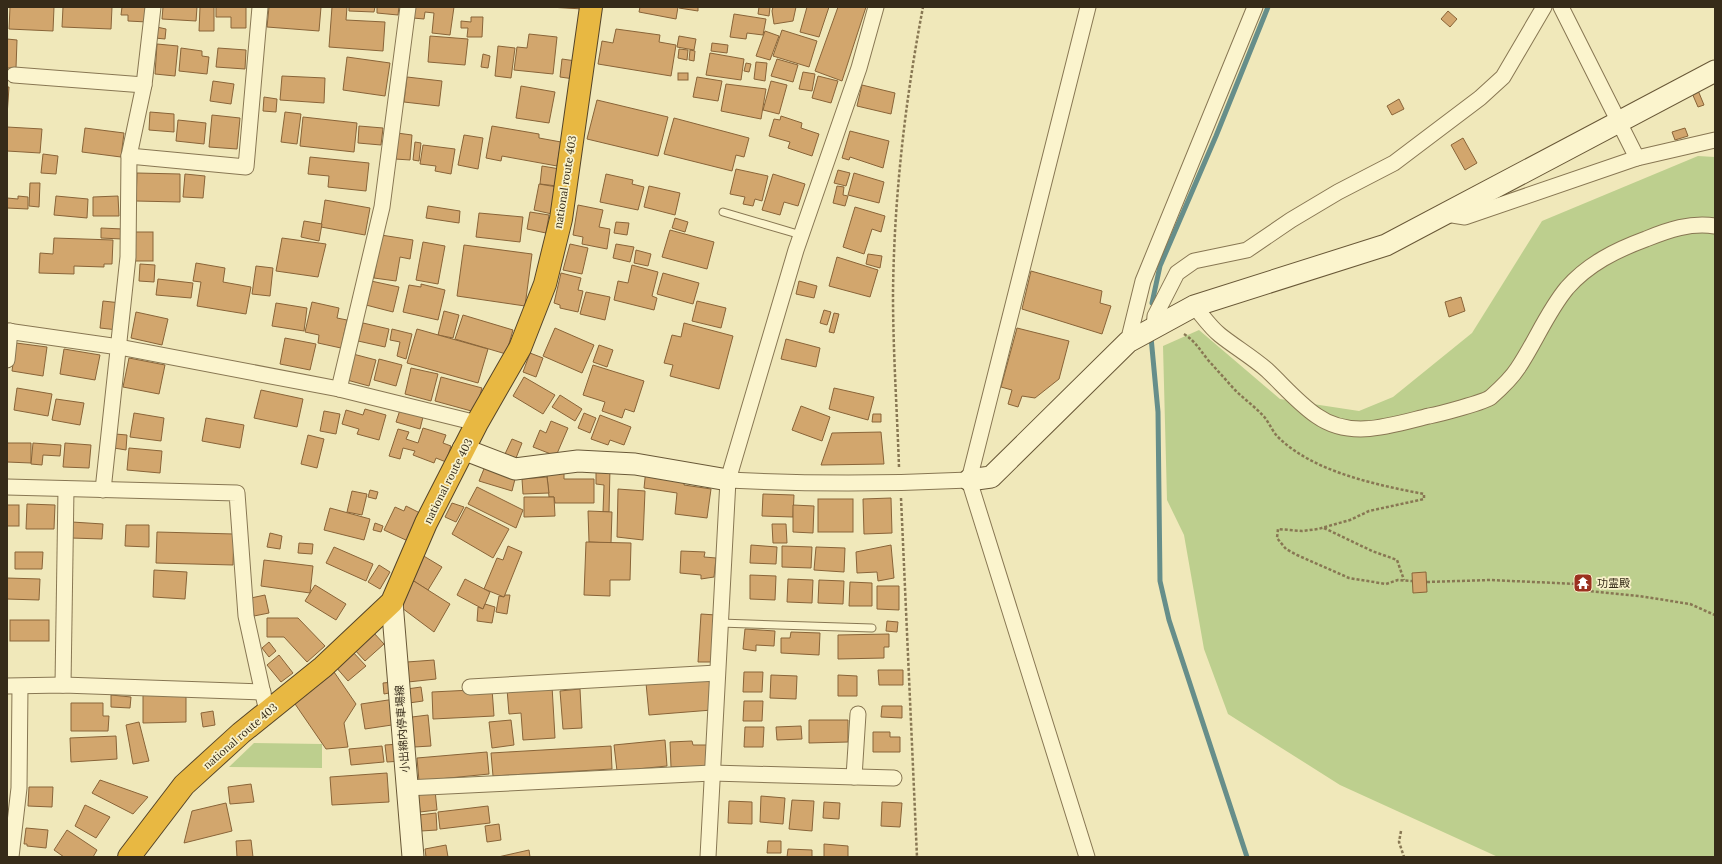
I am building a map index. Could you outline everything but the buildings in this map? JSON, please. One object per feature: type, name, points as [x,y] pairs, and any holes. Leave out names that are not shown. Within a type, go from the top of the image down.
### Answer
[{"type":"highway","name":"national route 403","points":[[129,857],[184,785],[241,732],[265,702],[323,667],[392,602],[426,523],[477,423],[520,348],[545,284],[561,219],[591,7]]},
{"type":"street","points":[[103,490],[128,257],[130,156],[144,84],[153,7]]},
{"type":"street","points":[[130,156],[246,167],[260,7]]},
{"type":"street","points":[[339,389],[382,208],[408,7]]},
{"type":"street","points":[[708,857],[728,480],[801,235],[859,68],[876,7]]},
{"type":"street","points":[[1087,857],[969,480],[1088,7]]},
{"type":"street","points":[[1128,342],[1143,281],[1255,7]]},
{"type":"street","points":[[1154,328],[1155,316],[1177,273],[1194,261],[1247,250],[1291,220],[1338,192],[1394,163],[1480,98],[1503,77],[1544,7]]},
{"type":"street","points":[[1561,7],[1637,158]]},
{"type":"street","points":[[463,450],[515,469],[578,461],[635,464],[728,480],[900,484],[969,480],[991,477],[1128,342],[1194,306],[1386,245],[1715,71]]},
{"type":"street","points":[[14,75],[144,84]]},
{"type":"street","points":[[1446,214],[1464,217],[1637,158],[1715,140]]},
{"type":"street","points":[[1194,306],[1219,334],[1266,369],[1292,396],[1317,417],[1335,425],[1352,430],[1371,429],[1437,415],[1489,398],[1517,369],[1566,290],[1580,275],[1600,260],[1633,244],[1672,228],[1705,224],[1715,226]]},
{"type":"street","points":[[7,360],[9,331],[119,347],[339,389],[477,423]]},
{"type":"street","points":[[7,487],[236,493],[246,616],[265,702],[63,685],[13,686],[19,788],[11,857]]},
{"type":"street","points":[[63,685],[66,488]]},
{"type":"street","name":"小出綿内停車場線","points":[[392,602],[406,788],[413,857]]},
{"type":"street","points":[[470,687],[717,673]]},
{"type":"street","points":[[854,777],[858,714]]},
{"type":"street","points":[[406,788],[712,773],[894,778]]},
{"type":"lane","points":[[722,212],[801,235]]},
{"type":"lane","points":[[720,623],[872,628]]},
{"type":"path","points":[[917,857],[894,362],[893,293],[904,126],[911,69],[923,7]]},
{"type":"path","points":[[1173,318],[1176,329],[1193,340],[1208,360],[1238,393],[1266,419],[1277,436],[1294,450],[1315,463],[1348,475],[1385,486],[1424,494],[1424,499],[1369,510],[1350,520],[1324,528],[1302,531],[1278,529],[1277,538],[1286,549],[1298,556],[1349,578],[1386,584],[1398,580],[1412,581]]},
{"type":"path","points":[[1324,528],[1366,548],[1397,560],[1404,580]]},
{"type":"path","points":[[1427,582],[1490,580],[1578,584],[1578,590],[1639,596],[1690,604],[1715,615]]},
{"type":"path","points":[[1401,831],[1399,842],[1404,857]]},
{"type":"green space","points":[[1698,156],[1715,157],[1715,857],[1498,857],[1340,785],[1228,714],[1204,649],[1184,535],[1167,500],[1163,346],[1199,330],[1280,399],[1359,411],[1393,397],[1472,333],[1542,221]]},
{"type":"green space","points":[[254,743],[322,744],[322,768],[229,767]]},
{"type":"waterway","points":[[1152,303],[1160,266],[1216,136],[1268,7]]},
{"type":"waterway","points":[[1151,337],[1158,412],[1160,581],[1169,620],[1247,857]]},
{"type":"place","name":"功霊殿","points":[[1583,583]]}]
